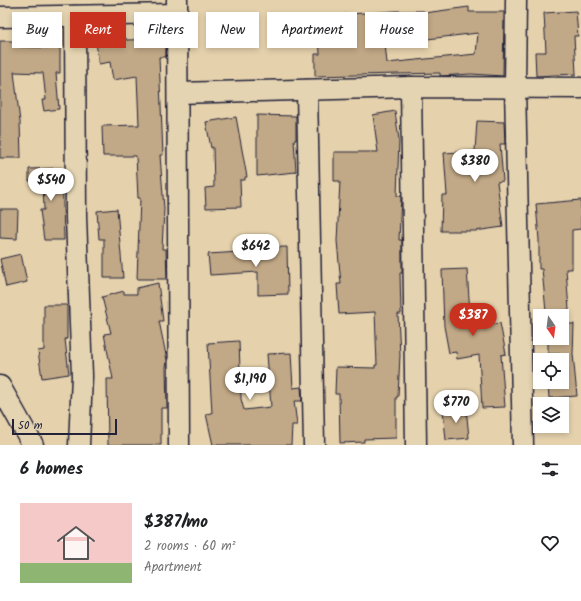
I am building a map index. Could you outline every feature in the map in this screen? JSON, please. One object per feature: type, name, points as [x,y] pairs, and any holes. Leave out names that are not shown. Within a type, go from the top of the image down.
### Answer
[{"type":"street","points":[[516,0],[522,445]]},
{"type":"street","points":[[120,12],[177,7],[179,445]]},
{"type":"street","points":[[0,17],[70,16]]},
{"type":"street","points":[[75,48],[76,218],[82,376],[79,445]]},
{"type":"street","points":[[411,87],[416,445]]},
{"type":"street","points":[[178,94],[411,87],[581,88]]},
{"type":"street","points":[[308,90],[314,445]]},
{"type":"street","points":[[0,386],[33,445]]},
{"type":"building","points":[[469,7],[469,12],[504,12],[503,76],[471,74],[440,76],[440,73],[315,76],[315,54],[320,54],[320,48],[357,48],[357,14],[365,13],[365,48],[385,48],[387,63],[476,54],[478,33],[428,39],[428,12]]},
{"type":"building","points":[[396,11],[424,12],[380,12]]},
{"type":"building","points":[[576,11],[578,36],[574,36],[576,74],[536,76],[535,52],[546,52],[544,13]]},
{"type":"building","points":[[126,40],[134,40],[134,48],[166,48],[166,57],[159,57],[163,155],[160,155],[164,209],[162,249],[166,249],[167,279],[137,279],[140,198],[138,198],[136,156],[103,156],[102,126],[139,125],[137,76],[113,80],[110,62],[99,64],[97,48],[126,48]]},
{"type":"building","points":[[0,41],[12,41],[12,48],[60,48],[60,73],[56,73],[59,109],[44,111],[42,100],[46,100],[43,73],[14,72],[20,122],[21,158],[0,158]]},
{"type":"building","points":[[395,111],[399,140],[397,196],[401,196],[399,240],[402,240],[402,273],[400,273],[401,314],[398,314],[400,355],[398,397],[396,397],[396,438],[364,439],[364,442],[340,443],[339,394],[335,394],[336,367],[375,368],[375,365],[377,365],[375,312],[339,314],[337,284],[341,284],[337,241],[340,181],[334,181],[334,152],[378,152],[373,115]]},
{"type":"building","points":[[257,115],[296,116],[296,140],[294,140],[296,172],[257,176]]},
{"type":"building","points":[[236,117],[247,177],[245,177],[245,180],[240,180],[241,207],[206,208],[205,188],[214,187],[213,147],[211,148],[206,122]]},
{"type":"building","points":[[477,121],[504,122],[505,144],[500,144],[503,181],[497,182],[503,227],[475,231],[441,231],[442,195],[447,195],[444,153],[475,151]]},
{"type":"building","points":[[62,168],[64,240],[44,240],[40,210],[44,210],[43,181],[29,181],[29,169]]},
{"type":"building","points":[[581,200],[581,229],[572,230],[572,269],[566,269],[569,309],[546,309],[542,269],[539,269],[539,240],[536,204]]},
{"type":"building","points":[[0,209],[18,209],[17,239],[0,238]]},
{"type":"building","points":[[117,209],[123,278],[104,278],[104,239],[99,239],[97,211]]},
{"type":"building","points":[[287,247],[288,294],[258,295],[258,272],[210,275],[208,254],[257,251],[257,248]]},
{"type":"building","points":[[21,254],[27,282],[6,287],[0,259]]},
{"type":"building","points":[[467,269],[471,328],[500,323],[506,354],[501,355],[505,407],[482,408],[479,355],[457,359],[456,352],[449,353],[444,326],[442,270]]},
{"type":"building","points":[[158,283],[163,321],[159,321],[167,360],[167,408],[161,408],[161,445],[108,445],[107,379],[113,379],[104,334],[111,333],[102,297],[124,291],[124,294],[137,294],[137,288]]},
{"type":"building","points":[[44,305],[67,305],[67,339],[65,339],[69,374],[42,378],[38,351],[44,350]]},
{"type":"building","points":[[569,324],[574,324],[573,354],[577,396],[549,397],[548,389],[569,389],[569,353],[548,353],[548,345],[569,345]]},
{"type":"building","points":[[239,341],[241,399],[244,410],[271,407],[267,354],[291,353],[293,388],[301,387],[302,401],[294,401],[297,425],[292,425],[291,445],[213,445],[206,414],[212,413],[208,343]]},
{"type":"building","points":[[466,407],[469,438],[446,440],[443,410]]}]
